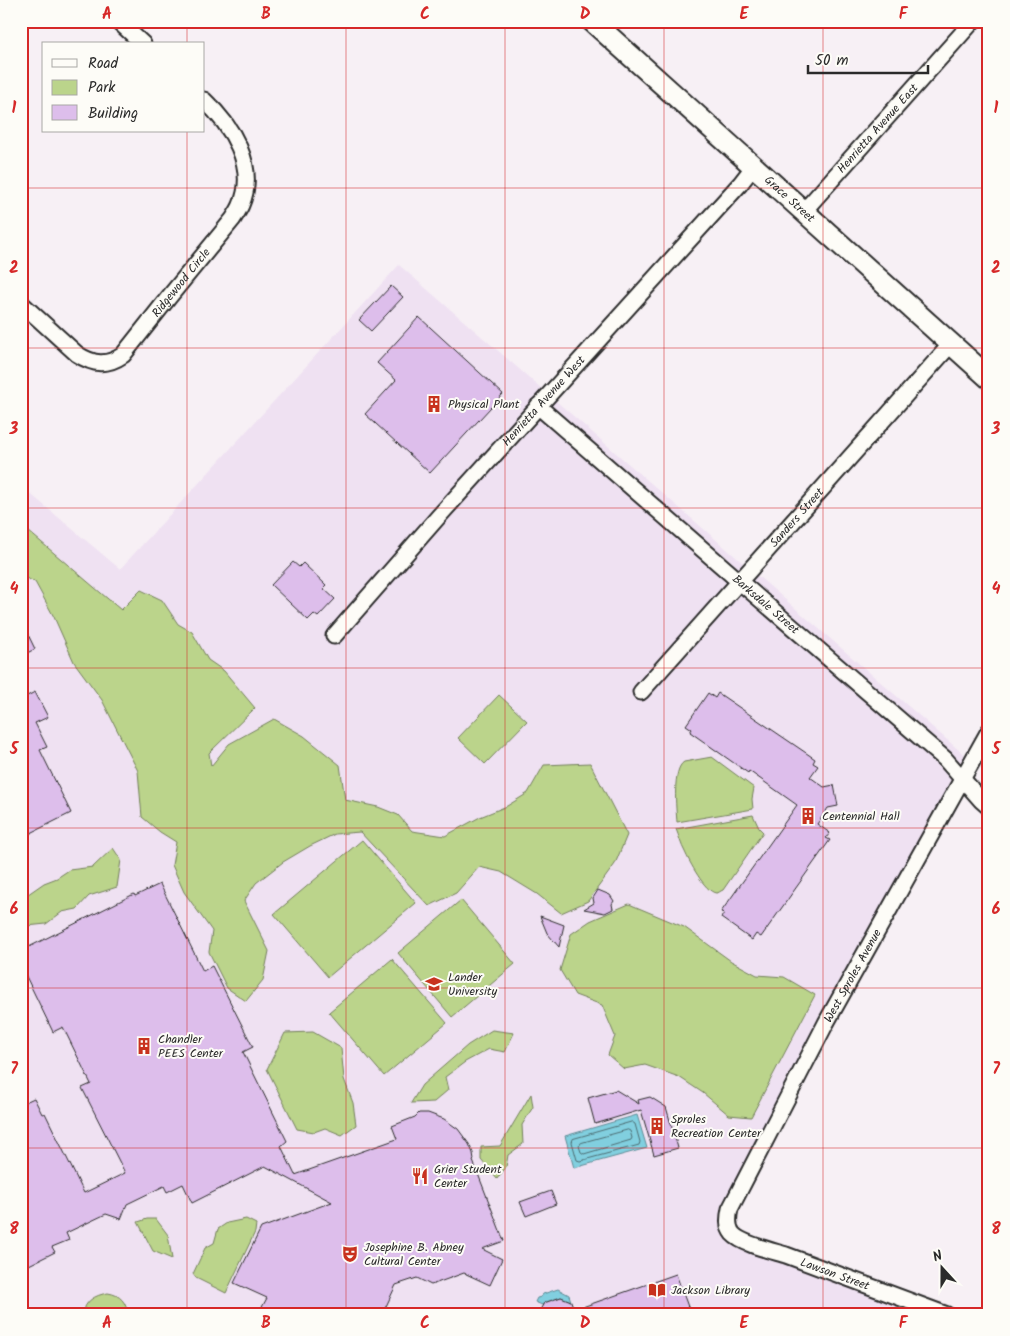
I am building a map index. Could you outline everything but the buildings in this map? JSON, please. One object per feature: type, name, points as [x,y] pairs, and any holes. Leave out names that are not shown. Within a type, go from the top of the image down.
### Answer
[{"type":"main road","name":"Grace Street","points":[[592,21],[989,378]]},
{"type":"street","points":[[118,21],[141,42]]},
{"type":"street","name":"Henrietta Avenue East","points":[[803,212],[973,21]]},
{"type":"street","name":"Ridgewood Circle","points":[[21,303],[84,358],[91,361],[107,362],[114,361],[123,355],[233,219],[241,204],[246,180],[242,154],[224,120],[205,101]]},
{"type":"street","name":"Henrietta Avenue West","points":[[334,636],[439,516],[740,184],[754,166]]},
{"type":"street","name":"Sanders Street","points":[[641,692],[951,344]]},
{"type":"street","name":"Barksdale Street","points":[[538,406],[945,759],[989,807]]},
{"type":"street","name":"West Sproles Avenue","points":[[728,1225],[730,1209],[826,1022],[989,731]]},
{"type":"street","name":"Lawson Street","points":[[728,1225],[734,1236],[743,1241],[948,1315]]},
{"type":"shaded area","name":"Lander University","points":[[399,265],[968,758],[725,1209],[736,1240],[920,1315],[21,1315],[21,486],[120,569]]},
{"type":"green space","points":[[21,525],[121,610],[141,590],[162,600],[178,624],[192,632],[208,660],[224,671],[255,708],[209,753],[211,766],[229,744],[274,719],[304,736],[340,765],[345,800],[378,807],[398,815],[412,831],[445,836],[480,817],[507,806],[528,793],[544,765],[590,763],[627,835],[615,864],[588,901],[561,913],[537,894],[501,872],[479,867],[456,893],[429,906],[360,832],[335,834],[283,862],[256,883],[244,901],[269,951],[263,980],[246,1001],[227,988],[209,952],[212,931],[184,892],[172,865],[176,842],[142,817],[138,771],[102,700],[74,662],[54,617],[35,582],[21,576]]},
{"type":"green space","points":[[499,695],[527,721],[485,764],[458,738]]},
{"type":"green space","points":[[712,757],[754,788],[753,809],[677,822],[676,781],[680,766],[684,762]]},
{"type":"green space","points":[[753,815],[763,832],[723,890],[717,893],[712,891],[702,882],[694,869],[676,829]]},
{"type":"green space","points":[[362,840],[416,903],[328,977],[274,914]]},
{"type":"green space","points":[[113,848],[121,860],[117,887],[89,896],[77,909],[62,912],[46,924],[27,926],[21,930],[21,899],[44,883],[57,878],[69,870],[93,867]]},
{"type":"green space","points":[[461,900],[515,964],[452,1017],[398,953]]},
{"type":"green space","points":[[629,904],[684,927],[731,961],[757,975],[784,977],[815,995],[751,1117],[729,1115],[703,1093],[679,1077],[645,1065],[624,1069],[608,1055],[615,1036],[602,1005],[575,995],[560,970],[571,934],[590,921]]},
{"type":"green space","points":[[392,959],[447,1023],[384,1076],[329,1012]]},
{"type":"green space","points":[[492,1030],[514,1033],[505,1052],[489,1049],[465,1062],[445,1077],[448,1090],[434,1102],[411,1103],[422,1085],[468,1045]]},
{"type":"green space","points":[[313,1032],[341,1048],[344,1079],[353,1103],[356,1125],[342,1135],[325,1128],[314,1132],[297,1129],[267,1069],[285,1033]]},
{"type":"green space","points":[[531,1094],[533,1107],[522,1125],[523,1144],[508,1155],[506,1167],[497,1179],[481,1160],[481,1147],[500,1146]]},
{"type":"green space","points":[[156,1219],[168,1235],[172,1259],[153,1251],[138,1222]]},
{"type":"green space","points":[[246,1219],[256,1224],[255,1232],[226,1293],[196,1278],[193,1274],[205,1248],[214,1243],[218,1229],[227,1223]]},
{"type":"green space","points":[[108,1293],[116,1295],[122,1300],[128,1315],[83,1315],[88,1302],[99,1295]]},
{"type":"water","points":[[637,1115],[647,1148],[574,1168],[565,1136]]},
{"type":"water","points":[[558,1289],[569,1295],[571,1301],[561,1297],[542,1305],[535,1302],[543,1294]]},
{"type":"place","name":"Physical Plant","points":[[434,404]]},
{"type":"place","name":"Centennial Hall","points":[[808,816]]},
{"type":"place","name":"Lander University","points":[[434,984]]},
{"type":"place","name":"Chandler PEES Center","points":[[144,1046]]},
{"type":"place","name":"Sproles Recreation Center","points":[[657,1126]]},
{"type":"place","name":"Grier Student Center","points":[[420,1176]]},
{"type":"place","name":"Josephine B. Abney Cultural Center","points":[[350,1254]]},
{"type":"place","name":"Jackson Library","points":[[657,1290]]}]
